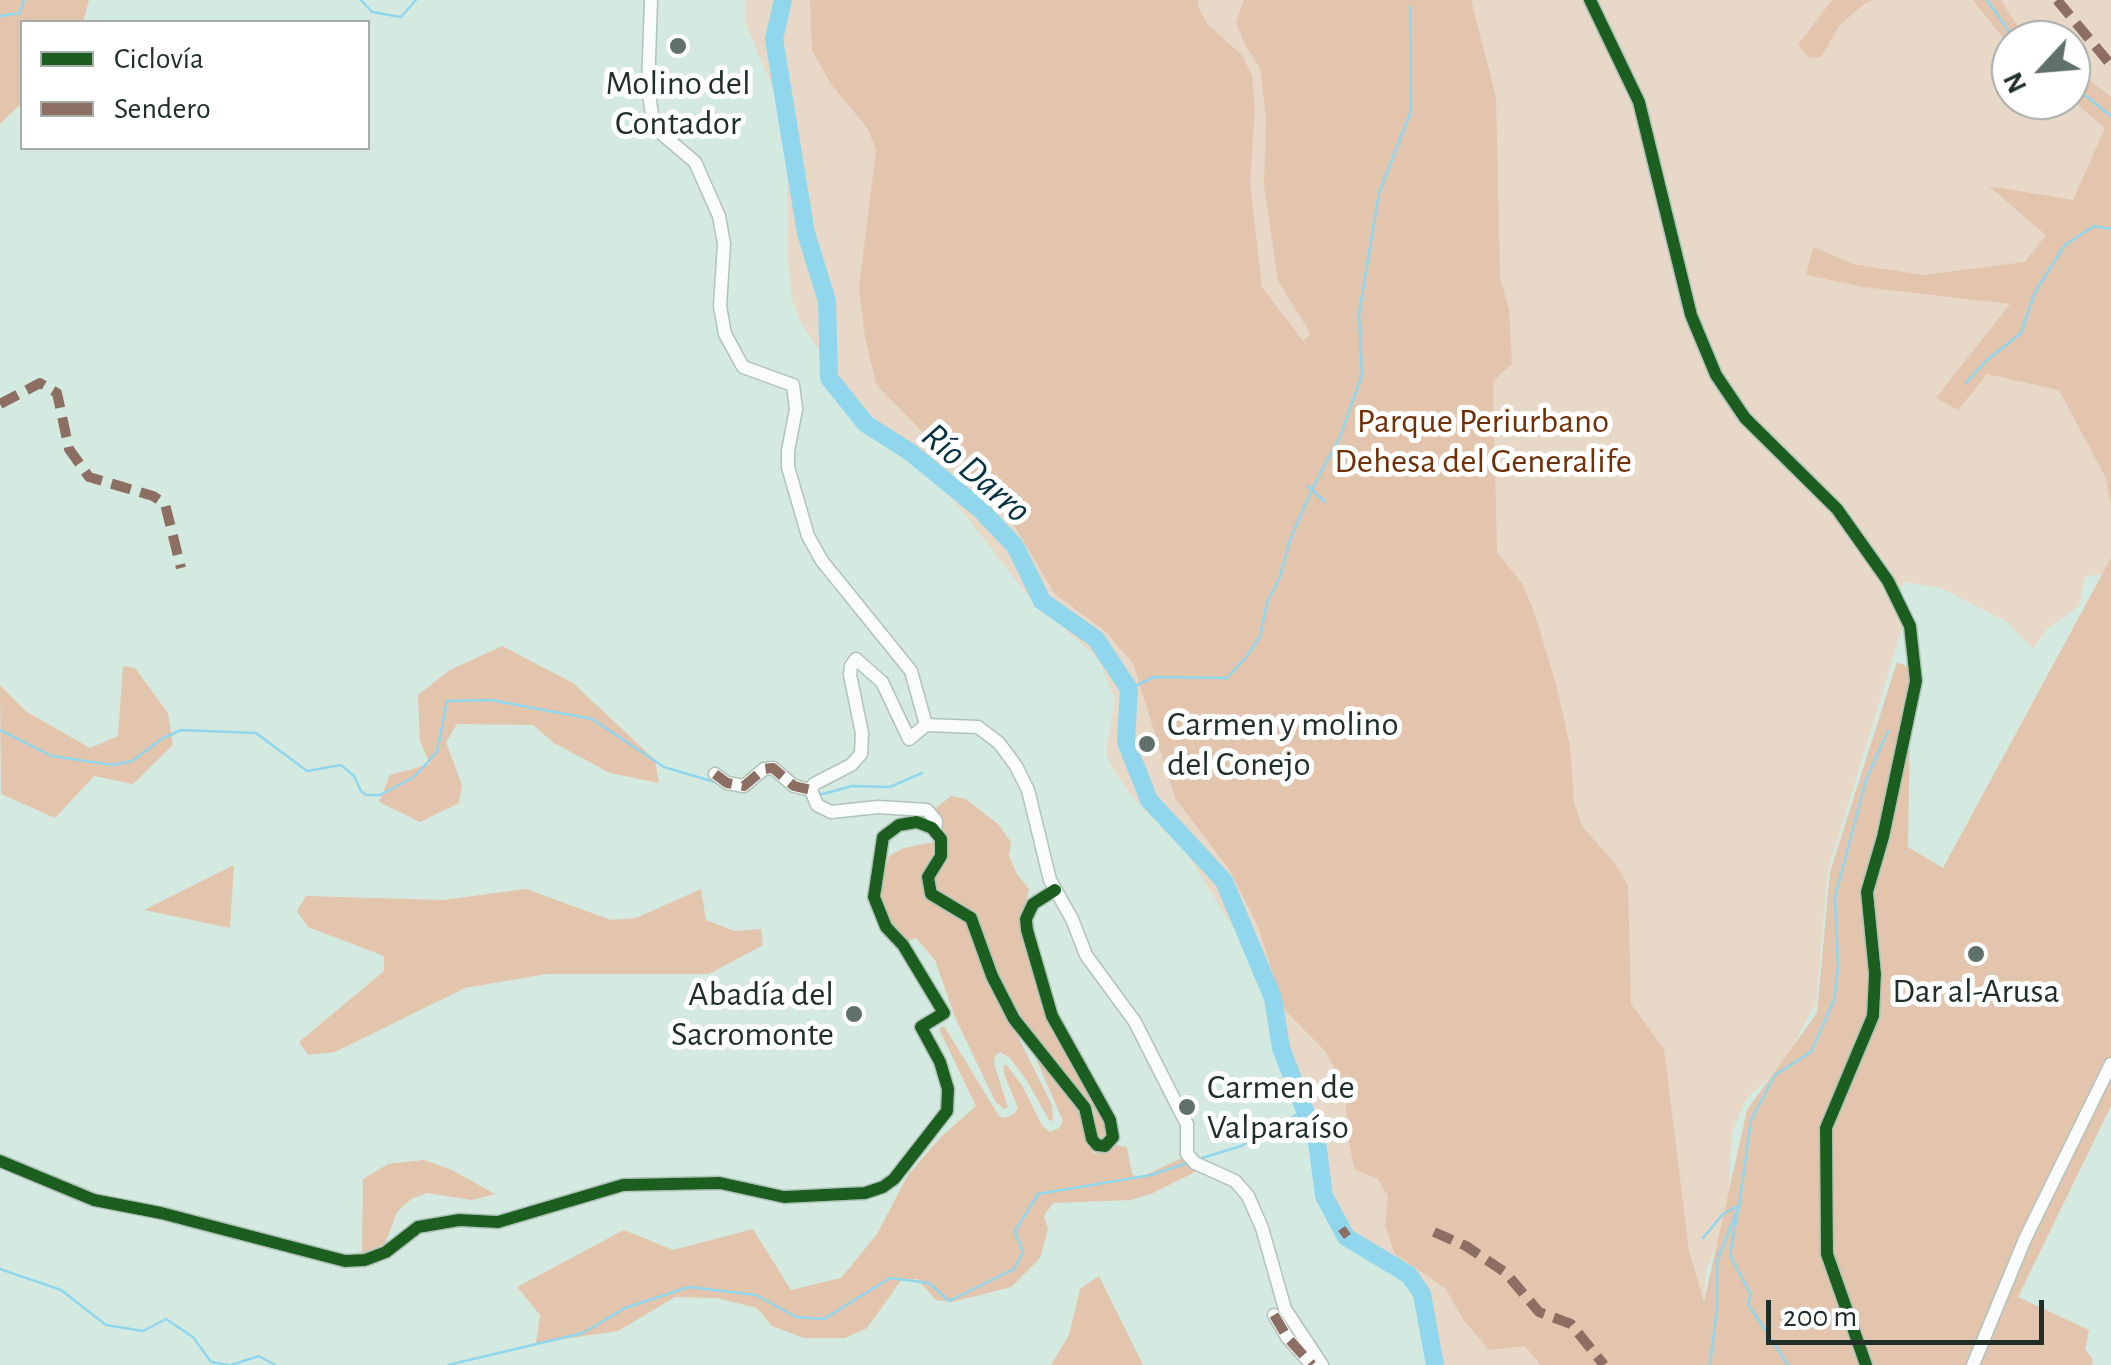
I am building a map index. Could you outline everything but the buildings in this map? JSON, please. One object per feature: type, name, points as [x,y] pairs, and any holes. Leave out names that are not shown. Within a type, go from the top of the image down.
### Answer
[{"type":"street","points":[[650,0],[648,88],[652,114],[663,135],[695,162],[719,216],[724,244],[720,306],[725,334],[743,368],[793,385],[796,409],[788,459],[808,536],[822,561],[914,677],[926,725]]},
{"type":"street","points":[[1590,0],[1638,102],[1690,315],[1700,340],[1731,400],[1825,494],[1888,582],[1910,626],[1916,681],[1867,892],[1875,974],[1873,1016],[1826,1128],[1826,1254],[1866,1365]]},
{"type":"street","points":[[810,790],[860,754],[862,734],[850,674],[856,659],[882,682],[909,739],[926,725],[978,727],[999,743],[1028,790],[1044,866],[1055,890],[1086,955],[1141,1035],[1187,1124],[1191,1158],[1228,1177],[1248,1196],[1262,1228],[1285,1309],[1322,1365]]},
{"type":"street","points":[[716,774],[728,783],[744,786],[764,769],[774,768],[794,786],[810,790]]},
{"type":"street","points":[[810,790],[817,805],[831,812],[878,806],[928,810],[936,821],[936,832]]},
{"type":"street","points":[[0,1161],[94,1200],[161,1213],[346,1261],[365,1260],[386,1252],[418,1227],[458,1220],[498,1222],[623,1186],[720,1183],[784,1197],[865,1193],[882,1188],[894,1179],[946,1111],[948,1088],[922,1027],[944,1013],[904,945],[886,928],[874,897],[880,842],[890,830],[917,822],[941,839],[942,852],[928,876],[931,894],[971,918],[992,976],[1014,1019],[1085,1108],[1092,1139],[1104,1146],[1113,1137],[1110,1120],[1052,1016],[1026,930],[1033,904],[1055,890]]},
{"type":"street","points":[[1973,1365],[2025,1239],[2111,1064]]},
{"type":"street","points":[[1274,1315],[1287,1338],[1312,1365]]},
{"type":"green space","points":[[0,0],[89,0],[84,20],[20,20],[20,105],[0,124]]},
{"type":"green space","name":"Parque Periurbano Dehesa del Generalife","points":[[745,0],[2111,0],[2111,572],[2085,577],[2079,606],[2046,630],[2033,649],[2007,622],[1941,588],[1905,582],[1899,590],[1904,622],[1828,870],[1816,1003],[1782,1066],[1746,1099],[1732,1132],[1728,1200],[1721,1235],[1706,1270],[1700,1365],[1430,1365],[1412,1290],[1402,1273],[1348,1235],[1329,1203],[1256,970],[1238,935],[1187,854],[1129,793],[1110,764],[1106,753],[1115,699],[1099,660],[1025,592],[952,498],[837,377],[802,325],[792,299],[788,259],[787,133],[745,22]]},
{"type":"green space","points":[[810,0],[1198,0],[1208,25],[1242,55],[1252,76],[1255,106],[1250,184],[1262,287],[1303,341],[1311,334],[1278,281],[1264,185],[1266,118],[1260,68],[1236,22],[1244,0],[1471,0],[1496,97],[1500,278],[1509,309],[1512,364],[1493,381],[1497,553],[1522,583],[1534,612],[1570,746],[1574,802],[1582,826],[1628,885],[1631,1004],[1664,1049],[1689,1251],[1704,1302],[1747,1110],[1817,1013],[1830,872],[1897,662],[1911,668],[1908,847],[1943,868],[2111,558],[2111,1106],[2018,1297],[2089,1330],[2085,1349],[2092,1365],[1541,1365],[1525,1346],[1489,1350],[1463,1319],[1445,1288],[1395,1254],[1385,1225],[1388,1196],[1377,1178],[1355,1170],[1348,1139],[1345,1090],[1326,1052],[1284,1009],[1258,926],[1229,869],[1175,798],[1133,663],[1105,631],[1055,594],[1015,527],[876,384],[859,288],[876,150],[868,129],[831,84],[812,50]]},
{"type":"green space","points":[[1832,0],[1875,0],[1865,3],[1839,26],[1821,57],[1810,58],[1798,45]]},
{"type":"green space","points":[[1973,0],[2001,0],[2014,20],[1991,23]]},
{"type":"green space","points":[[2091,82],[2111,97],[2111,504],[2106,478],[2059,390],[1987,374],[1958,410],[1936,398],[2010,304],[1864,287],[1806,275],[1813,247],[1853,264],[1923,275],[2025,262],[2046,235],[1989,186],[2073,200],[2105,128],[2091,116]]},
{"type":"green space","points":[[502,646],[573,683],[655,760],[659,783],[610,773],[554,743],[533,725],[457,724],[446,742],[462,785],[459,803],[420,822],[379,802],[390,775],[430,764],[420,741],[418,695],[450,670]]},
{"type":"green space","points":[[123,666],[135,668],[168,713],[173,745],[133,784],[94,776],[55,818],[1,794],[0,685],[27,712],[90,748],[118,736]]},
{"type":"green space","points":[[951,796],[966,799],[999,825],[1011,842],[1009,856],[1029,889],[1021,927],[1042,1008],[1104,1118],[1107,1130],[1103,1139],[1097,1134],[1094,1110],[1019,1018],[987,950],[979,919],[970,909],[951,903],[933,888],[933,877],[945,859],[948,843],[936,808]]},
{"type":"green space","points":[[934,842],[933,859],[922,885],[926,896],[963,919],[975,937],[985,970],[1052,1105],[1053,1121],[1010,1058],[1000,1052],[994,1064],[1008,1107],[1004,1109],[995,1101],[955,1017],[935,960],[916,938],[906,942],[891,925],[878,895],[889,856],[904,848]]},
{"type":"green space","points":[[234,865],[230,928],[144,910]]},
{"type":"green space","points":[[526,889],[611,920],[636,918],[701,889],[706,920],[734,931],[761,929],[763,945],[709,974],[546,974],[465,988],[335,1052],[308,1055],[299,1042],[384,971],[384,956],[308,927],[297,911],[306,896],[443,900]]},
{"type":"green space","points":[[944,1026],[999,1116],[1005,1118],[1018,1108],[1004,1074],[1006,1064],[1023,1087],[1042,1126],[1050,1132],[1063,1121],[1031,1047],[1073,1096],[1094,1154],[1115,1145],[1127,1147],[1132,1174],[1139,1178],[1184,1157],[1197,1171],[1131,1200],[1053,1203],[1044,1216],[1048,1229],[1040,1258],[1011,1287],[952,1302],[936,1300],[917,1279],[902,1279],[867,1328],[845,1338],[804,1338],[772,1326],[757,1308],[717,1298],[675,1297],[618,1331],[536,1343],[540,1315],[517,1287],[624,1230],[673,1250],[753,1229],[791,1290],[841,1278],[877,1234],[908,1175],[942,1136],[976,1106],[939,1029]]},
{"type":"green space","points":[[424,1160],[452,1170],[495,1194],[472,1200],[427,1193],[411,1199],[397,1212],[385,1244],[362,1254],[363,1179],[388,1164]]},
{"type":"green space","points":[[1099,1276],[1143,1365],[1051,1365],[1069,1335],[1080,1289]]},
{"type":"waterway","points":[[0,16],[20,13],[24,0]]},
{"type":"waterway","points":[[361,0],[372,12],[401,17],[416,0]]},
{"type":"waterway","name":"Río Darro","points":[[783,0],[774,39],[806,233],[827,301],[829,378],[866,424],[910,452],[980,509],[1015,546],[1042,601],[1096,639],[1129,689],[1126,742],[1149,800],[1224,881],[1273,998],[1281,1048],[1317,1142],[1324,1196],[1346,1237],[1409,1275],[1422,1294],[1435,1365]]},
{"type":"waterway","points":[[1987,0],[2001,20]]},
{"type":"waterway","points":[[1129,689],[1154,677],[1227,678],[1260,636],[1267,603],[1280,577],[1290,540],[1340,437],[1362,375],[1359,314],[1379,193],[1411,111],[1410,7]]},
{"type":"waterway","points":[[2091,100],[2111,116]]},
{"type":"waterway","points":[[1966,383],[2021,333],[2035,292],[2065,245],[2094,226],[2111,229]]},
{"type":"waterway","points":[[1308,486],[1325,502]]},
{"type":"waterway","points":[[0,730],[52,756],[113,765],[132,761],[181,730],[256,733],[307,771],[341,765],[366,795],[380,795],[414,777],[437,752],[447,701],[491,700],[592,719],[664,767],[718,783]]},
{"type":"waterway","points":[[1710,1365],[1717,1307],[1717,1261],[1739,1206],[1751,1120],[1775,1075],[1811,1052],[1834,1000],[1838,967],[1835,897],[1866,780],[1888,731]]},
{"type":"waterway","points":[[816,793],[852,786],[890,787],[922,773]]},
{"type":"waterway","points":[[1202,1158],[1241,1146],[1305,1110]]},
{"type":"waterway","points":[[448,1365],[583,1333],[625,1308],[689,1287],[756,1295],[796,1317],[824,1319],[890,1278],[929,1283],[949,1301],[1014,1269],[1023,1252],[1015,1231],[1038,1194],[1151,1175],[1190,1162]]},
{"type":"waterway","points":[[1703,1238],[1723,1214],[1736,1207]]},
{"type":"waterway","points":[[1738,1209],[1730,1255],[1751,1295],[1748,1304],[1788,1365]]},
{"type":"waterway","points":[[0,1269],[61,1290],[106,1325],[143,1331],[166,1319],[193,1337],[211,1362],[228,1365]]},
{"type":"waterway","points":[[231,1365],[259,1356],[275,1365]]},
{"type":"marked path","points":[[2057,0],[2111,65]]},
{"type":"marked path","points":[[0,404],[40,383],[57,393],[69,449],[89,477],[153,496],[165,504],[181,568]]},
{"type":"marked path","points":[[715,774],[727,783],[744,786],[764,769],[773,768],[794,786],[811,790]]},
{"type":"marked path","points":[[1341,1235],[1348,1230]]},
{"type":"marked path","points":[[1434,1232],[1466,1246],[1506,1273],[1539,1312],[1571,1324],[1604,1365]]},
{"type":"marked path","points":[[1274,1315],[1312,1365]]},
{"type":"cycle path","points":[[1590,0],[1639,102],[1691,315],[1716,375],[1745,418],[1837,509],[1888,581],[1910,626],[1916,681],[1883,837],[1867,892],[1875,974],[1873,1016],[1826,1128],[1827,1254],[1866,1365]]},
{"type":"cycle path","points":[[0,1161],[94,1200],[161,1213],[345,1261],[365,1260],[386,1252],[418,1227],[459,1220],[498,1222],[623,1185],[720,1183],[784,1197],[865,1193],[883,1187],[894,1179],[947,1111],[948,1089],[940,1062],[921,1027],[944,1013],[903,945],[886,927],[874,897],[883,837],[899,825],[917,822],[932,828],[941,839],[941,856],[928,877],[931,894],[971,918],[992,976],[1014,1019],[1085,1108],[1092,1139],[1105,1146],[1113,1137],[1110,1120],[1052,1016],[1027,930],[1026,919],[1033,904],[1055,890]]},
{"type":"place","name":"Molino del Contador","points":[[678,46]]},
{"type":"place","name":"Carmen y molino del Conejo","points":[[1147,744]]},
{"type":"place","name":"Dar al-Arusa","points":[[1976,954]]},
{"type":"place","name":"Abadía del Sacromonte","points":[[854,1014]]},
{"type":"place","name":"Carmen de Valparaíso","points":[[1187,1107]]}]
